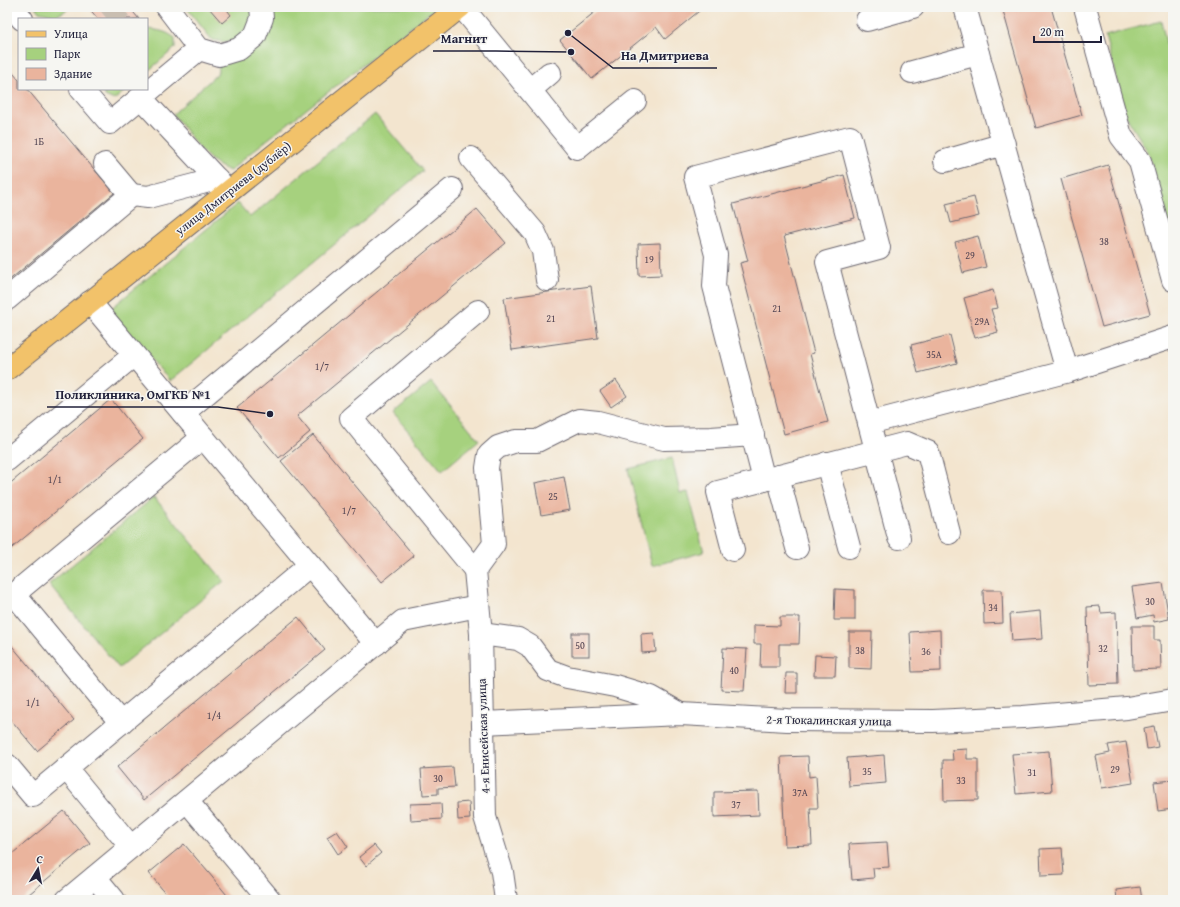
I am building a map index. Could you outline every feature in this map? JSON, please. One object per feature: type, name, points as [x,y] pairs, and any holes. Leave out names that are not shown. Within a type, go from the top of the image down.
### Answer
[{"type":"main road","name":"улица Дмитриева (дублёр)","points":[[8,367],[90,302],[226,186],[461,7]]},
{"type":"street","points":[[12,7],[21,18]]},
{"type":"street","points":[[167,7],[199,49],[219,55],[239,49],[255,36],[262,18],[261,7]]},
{"type":"street","points":[[461,7],[577,148],[635,101]]},
{"type":"street","points":[[867,20],[913,7]]},
{"type":"street","points":[[965,7],[1065,364],[1069,371]]},
{"type":"street","points":[[1085,7],[1121,136],[1140,161],[1173,280]]},
{"type":"street","points":[[82,90],[110,123],[199,49]]},
{"type":"street","points":[[912,72],[978,54]]},
{"type":"street","points":[[530,90],[550,73]]},
{"type":"street","points":[[141,98],[226,186]]},
{"type":"street","points":[[797,548],[753,435],[714,286],[716,255],[695,177],[850,137],[879,248],[827,262],[898,538]]},
{"type":"street","points":[[945,161],[1004,144]]},
{"type":"street","points":[[471,158],[535,233],[543,251],[547,280]]},
{"type":"street","points":[[105,164],[131,195],[148,197],[226,186]]},
{"type":"street","points":[[183,413],[452,189]]},
{"type":"street","points":[[7,299],[131,195]]},
{"type":"street","points":[[90,302],[376,644]]},
{"type":"street","points":[[478,311],[351,418],[476,570],[494,544],[487,468],[489,455],[498,447],[516,441],[537,441],[579,420],[598,422],[664,439],[753,435]]},
{"type":"street","points":[[869,423],[1069,371],[1173,337]]},
{"type":"street","points":[[7,460],[134,354]]},
{"type":"street","points":[[121,723],[14,594],[203,437]]},
{"type":"street","points":[[733,550],[718,492],[907,443],[928,452],[948,533]]},
{"type":"street","points":[[827,464],[849,547]]},
{"type":"street","points":[[7,764],[33,796],[310,566]]},
{"type":"street","name":"4-я Енисейская улица","points":[[476,570],[480,634],[485,817],[502,872],[506,900]]},
{"type":"street","points":[[67,900],[404,621],[478,606]]},
{"type":"street","points":[[480,634],[518,639],[530,646],[548,670],[567,677],[615,686],[651,696],[681,714]]},
{"type":"street","name":"2-я Тюкалинская улица","points":[[483,723],[681,714],[788,720],[933,721],[1022,717],[1127,708],[1173,700]]},
{"type":"street","points":[[66,768],[132,847]]},
{"type":"street","points":[[187,800],[270,900]]},
{"type":"street","points":[[95,877],[114,900]]},
{"type":"green space","points":[[35,7],[72,7],[56,16],[39,12]]},
{"type":"green space","points":[[186,7],[255,7],[254,21],[235,41],[226,42],[212,40]]},
{"type":"green space","points":[[265,7],[437,7],[249,154],[230,171],[213,161],[198,147],[173,114],[217,74],[221,58]]},
{"type":"green space","points":[[1161,21],[1173,72],[1173,243],[1148,152],[1126,116],[1105,36]]},
{"type":"green space","points":[[148,29],[162,31],[175,38],[175,48],[148,71]]},
{"type":"green space","points":[[103,90],[126,90],[114,100],[105,96]]},
{"type":"green space","points":[[375,114],[423,171],[170,381],[109,310],[238,203],[250,217]]},
{"type":"green space","points":[[431,382],[479,440],[442,471],[393,413]]},
{"type":"green space","points":[[672,458],[680,493],[688,492],[704,552],[652,566],[628,469]]},
{"type":"green space","points":[[154,497],[224,581],[119,668],[49,584]]},
{"type":"building","points":[[88,7],[129,7],[138,18],[97,18]]},
{"type":"building","points":[[225,7],[231,15],[222,23],[209,8]]},
{"type":"building","points":[[601,7],[704,7],[665,39],[656,27],[592,79],[560,40]]},
{"type":"building","points":[[1002,7],[1051,7],[1082,115],[1036,128]]},
{"type":"building","points":[[7,66],[18,79],[18,90],[28,90],[114,193],[7,282]]},
{"type":"building","points":[[1108,165],[1150,314],[1102,327],[1061,179]]},
{"type":"building","points":[[844,175],[855,218],[784,236],[814,353],[810,354],[828,422],[784,434],[740,263],[748,261],[733,204]]},
{"type":"building","points":[[974,197],[979,216],[951,223],[946,204]]},
{"type":"building","points":[[477,209],[506,243],[297,416],[310,432],[279,458],[237,408]]},
{"type":"building","points":[[978,236],[986,267],[963,273],[955,242]]},
{"type":"building","points":[[660,243],[661,275],[639,276],[638,244]]},
{"type":"building","points":[[591,286],[598,338],[512,350],[504,298]]},
{"type":"building","points":[[993,290],[998,308],[991,309],[998,332],[975,338],[964,298]]},
{"type":"building","points":[[950,335],[957,363],[918,373],[911,345]]},
{"type":"building","points":[[616,380],[627,396],[611,407],[600,391]]},
{"type":"building","points":[[111,399],[143,439],[7,552],[7,486]]},
{"type":"building","points":[[313,435],[414,556],[382,582],[281,461]]},
{"type":"building","points":[[564,477],[570,510],[541,515],[535,483]]},
{"type":"building","points":[[1163,583],[1169,619],[1154,622],[1153,615],[1137,618],[1132,587]]},
{"type":"building","points":[[835,589],[855,590],[855,620],[834,620]]},
{"type":"building","points":[[983,590],[1002,590],[1003,623],[984,624]]},
{"type":"building","points":[[1100,606],[1101,613],[1116,612],[1118,684],[1089,685],[1087,607]]},
{"type":"building","points":[[1040,611],[1042,639],[1012,641],[1010,614]]},
{"type":"building","points":[[298,617],[325,650],[144,800],[117,767]]},
{"type":"building","points":[[780,617],[800,617],[799,644],[779,644],[779,667],[760,667],[761,644],[754,644],[754,625],[780,626]]},
{"type":"building","points":[[1132,626],[1154,626],[1154,640],[1160,640],[1161,669],[1133,670]]},
{"type":"building","points":[[940,630],[941,671],[912,672],[910,632]]},
{"type":"building","points":[[849,632],[872,632],[871,669],[849,668]]},
{"type":"building","points":[[572,633],[589,633],[589,656],[572,656]]},
{"type":"building","points":[[654,633],[656,652],[642,653],[641,634]]},
{"type":"building","points":[[7,640],[74,720],[37,751],[7,715]]},
{"type":"building","points":[[723,648],[747,649],[744,691],[721,690]]},
{"type":"building","points":[[815,655],[836,656],[835,676],[814,676]]},
{"type":"building","points":[[786,673],[797,673],[797,693],[785,693]]},
{"type":"building","points":[[1154,726],[1158,747],[1147,749],[1144,728]]},
{"type":"building","points":[[1126,742],[1133,783],[1102,788],[1096,756],[1110,753],[1108,745]]},
{"type":"building","points":[[967,749],[967,759],[978,759],[978,800],[944,801],[943,760],[953,760],[952,750]]},
{"type":"building","points":[[1049,751],[1052,791],[1016,794],[1012,754]]},
{"type":"building","points":[[884,755],[886,783],[849,786],[847,758]]},
{"type":"building","points":[[808,756],[809,777],[816,776],[818,808],[810,808],[812,845],[785,846],[781,757]]},
{"type":"building","points":[[453,767],[455,787],[438,788],[438,794],[423,795],[421,769]]},
{"type":"building","points":[[1173,780],[1173,809],[1158,811],[1154,782]]},
{"type":"building","points":[[758,791],[759,815],[714,817],[714,792]]},
{"type":"building","points":[[469,802],[470,819],[458,820],[457,803]]},
{"type":"building","points":[[441,803],[442,819],[411,821],[410,804]]},
{"type":"building","points":[[64,811],[90,843],[22,900],[7,900],[7,858]]},
{"type":"building","points":[[337,831],[348,847],[338,854],[327,837]]},
{"type":"building","points":[[887,842],[889,867],[873,868],[874,878],[852,880],[849,844]]},
{"type":"building","points":[[184,844],[231,900],[171,900],[149,873]]},
{"type":"building","points":[[374,845],[381,853],[366,866],[359,857]]},
{"type":"building","points":[[1062,848],[1064,875],[1041,876],[1040,849]]},
{"type":"building","points":[[1140,887],[1142,900],[1117,900],[1116,890]]},
{"type":"tunnel","points":[[108,18],[122,7]]},
{"type":"place","name":"На Дмитриева","points":[[568,33]]},
{"type":"place","name":"Магнит","points":[[571,52]]},
{"type":"place","name":"Поликлиника, ОмГКБ №1","points":[[270,414]]}]
